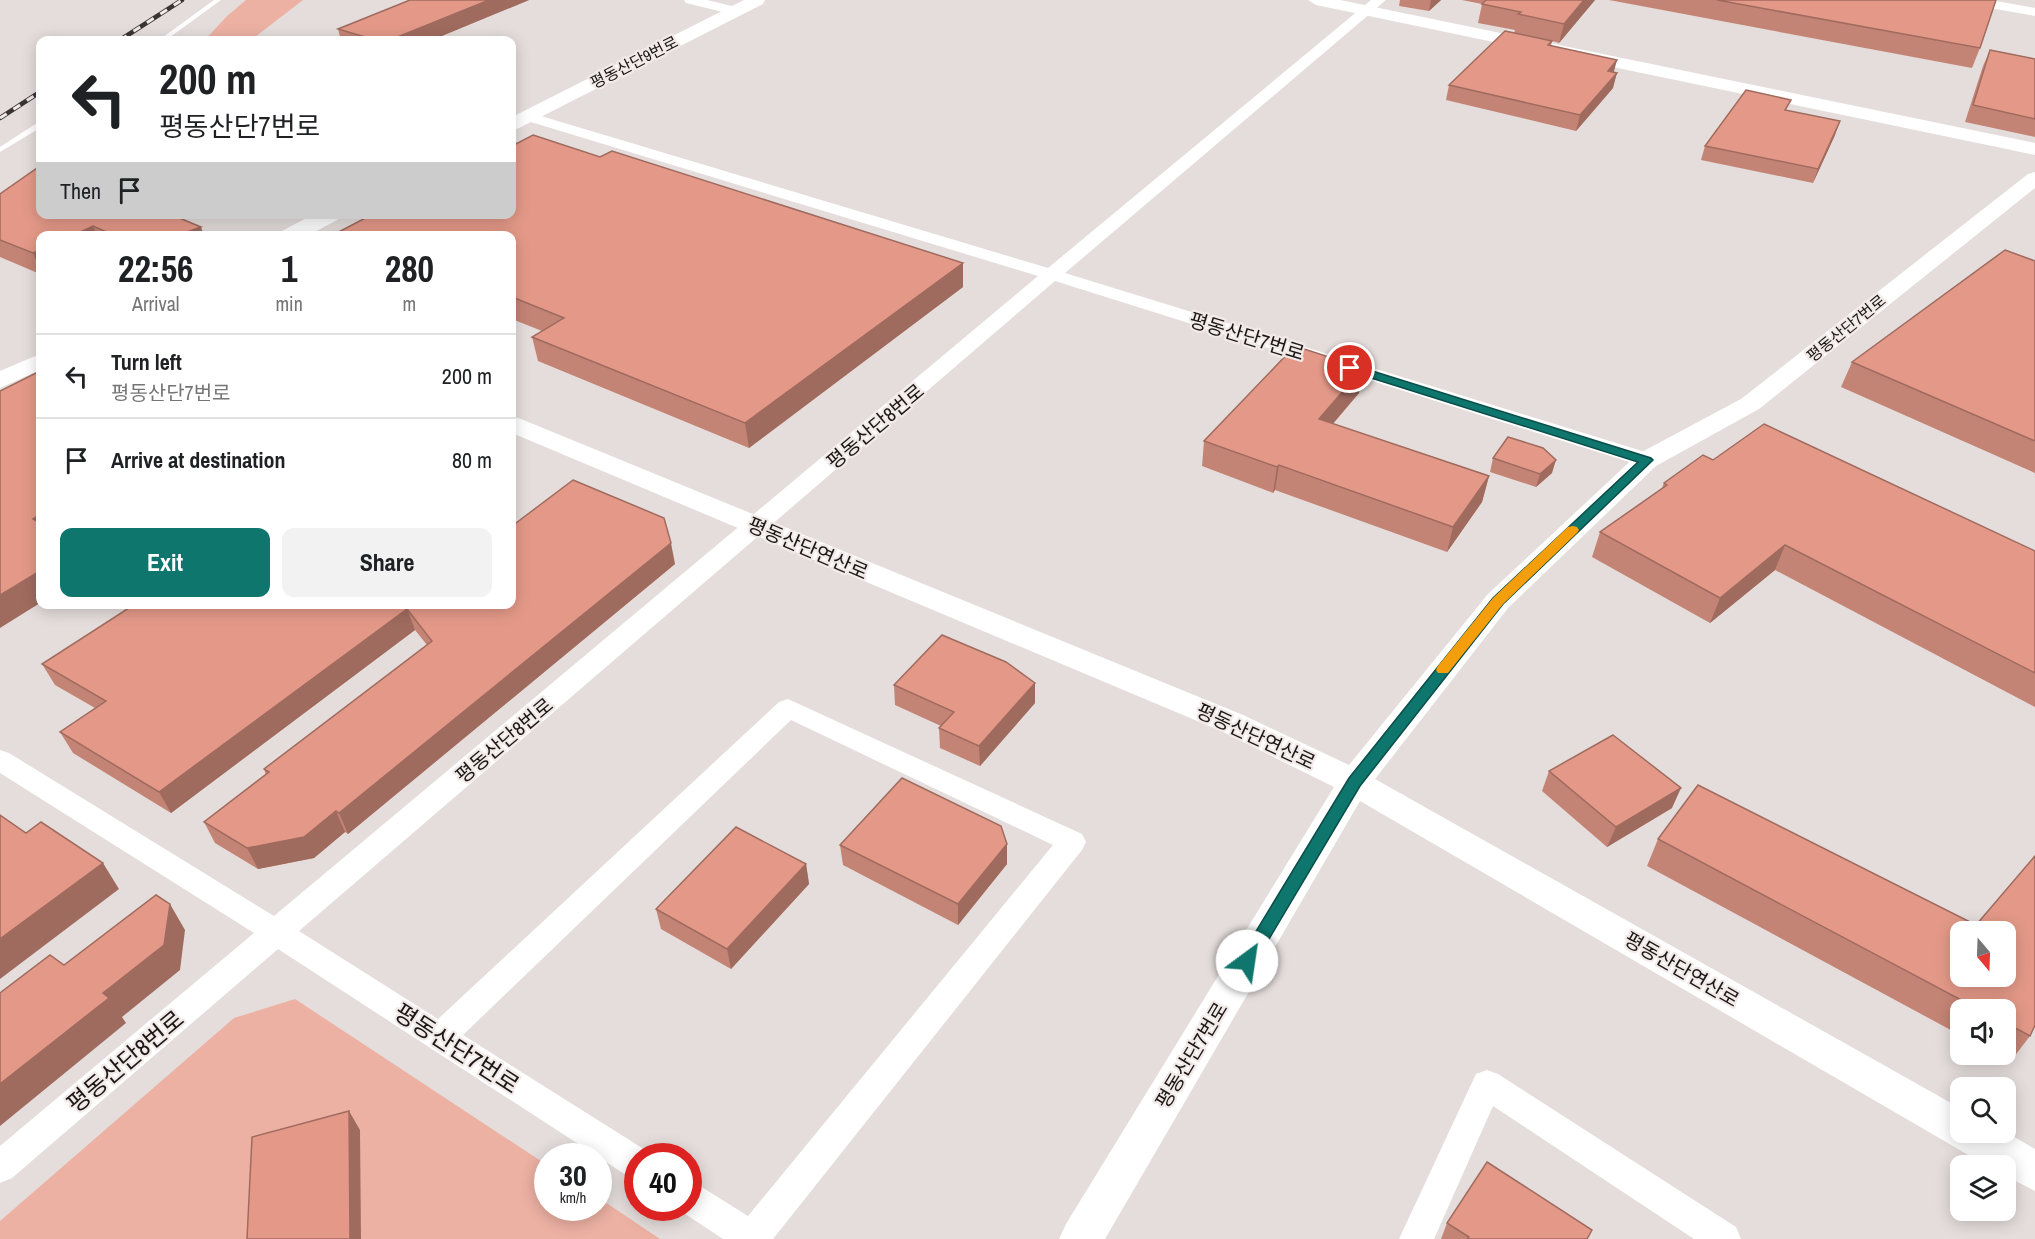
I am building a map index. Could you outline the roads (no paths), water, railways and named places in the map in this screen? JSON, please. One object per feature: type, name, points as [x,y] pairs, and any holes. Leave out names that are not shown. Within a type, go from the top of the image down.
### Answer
[{"type":"street","points":[[691,0],[735,11]]},
{"type":"street","name":"평동산단9번로","points":[[519,120],[757,0]]},
{"type":"street","points":[[1316,0],[1373,5],[2035,149]]},
{"type":"street","points":[[1967,0],[2035,12]]},
{"type":"street","name":"평동산단8번로","points":[[0,1167],[1172,172],[1373,5]]},
{"type":"street","points":[[519,120],[1053,275]]},
{"type":"street","name":"평동산단7번로","points":[[1080,1239],[1354,782],[1498,601],[1647,460],[1750,404],[2035,178]]},
{"type":"street","points":[[299,231],[322,219]]},
{"type":"street","name":"평동산단7번로","points":[[1053,275],[1647,460]]},
{"type":"street","points":[[0,381],[36,363]]},
{"type":"street","name":"평동산단연산로","points":[[516,426],[1232,723],[1354,782],[1950,1123]]},
{"type":"street","points":[[440,1037],[788,708],[1072,842],[753,1239],[702,1206]]},
{"type":"street","points":[[0,760],[276,932]]},
{"type":"street","name":"평동산단7번로","points":[[276,932],[624,1155]]},
{"type":"street","points":[[1416,1239],[1487,1084],[1724,1239]]},
{"type":"street","points":[[1986,1143],[2035,1171]]},
{"type":"lane","points":[[168,36],[218,0]]},
{"type":"lane","points":[[0,150],[36,128]]},
{"type":"railway","points":[[126,36],[182,0]]},
{"type":"railway","points":[[0,118],[36,95]]}]
